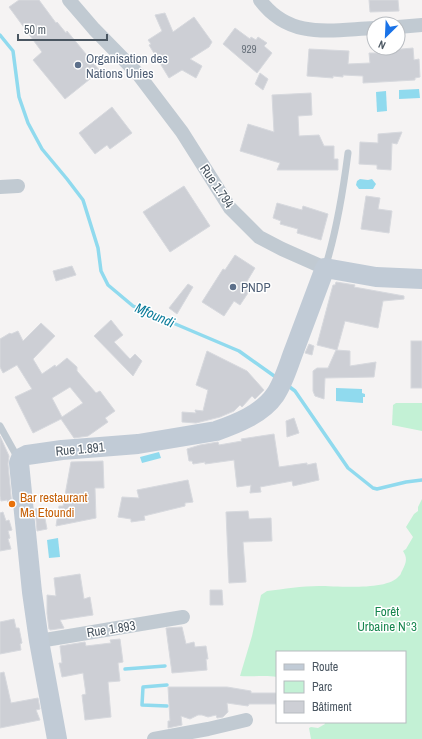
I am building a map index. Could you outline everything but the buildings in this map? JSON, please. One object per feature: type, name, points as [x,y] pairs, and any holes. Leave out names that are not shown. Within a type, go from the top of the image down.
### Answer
[{"type":"street","name":"Rue 1.794","points":[[69,0],[94,29],[138,74],[182,132],[230,208],[259,237],[325,268],[376,277],[422,279]]},
{"type":"street","points":[[260,0],[276,17],[286,24],[298,28],[324,31],[366,28]]},
{"type":"street","points":[[406,26],[422,25]]},
{"type":"street","points":[[0,187],[18,186]]},
{"type":"street","name":"Rue 1.891","points":[[21,458],[27,455],[62,450],[138,444],[216,431],[249,417],[275,395],[287,370],[325,268]]},
{"type":"street","points":[[21,458],[18,463],[32,592],[39,641],[57,739]]},
{"type":"street","name":"Rue 1.893","points":[[39,641],[184,617]]},
{"type":"street","points":[[154,739],[246,720]]},
{"type":"lane","points":[[325,268],[335,236],[344,187],[348,153]]},
{"type":"lane","points":[[0,426],[15,453],[21,458]]},
{"type":"green space","points":[[396,403],[422,403],[422,431],[392,425],[393,405]]},
{"type":"green space","name":"Forêt Urbaine N°3","points":[[422,499],[422,739],[311,739],[309,728],[318,728],[324,723],[406,723],[406,651],[276,651],[276,677],[240,676],[252,636],[261,595],[267,591],[306,586],[362,587],[374,586],[393,581],[400,575],[405,563],[406,559],[403,551],[406,549],[413,537],[406,527],[414,514],[418,511],[418,507]]},
{"type":"water","points":[[419,89],[420,98],[399,99],[399,90]]},
{"type":"water","points":[[386,91],[387,111],[377,112],[376,92]]},
{"type":"water","points":[[360,179],[372,179],[376,184],[373,189],[359,189],[356,185],[357,181]]},
{"type":"water","points":[[336,388],[362,389],[362,393],[365,394],[365,397],[363,397],[363,403],[336,401]]},
{"type":"water","points":[[159,452],[161,458],[142,463],[140,457]]},
{"type":"water","points":[[58,538],[60,557],[49,558],[47,540]]},
{"type":"waterway","name":"Mfoundi","points":[[0,35],[13,51],[19,97],[28,123],[42,149],[83,200],[98,248],[101,271],[108,285],[133,306],[239,351],[277,378]]},
{"type":"waterway","name":"Mfoundi","points":[[287,385],[295,391],[348,468],[373,488],[377,489],[422,480]]},
{"type":"waterway","points":[[125,669],[165,666]]},
{"type":"waterway","points":[[167,685],[143,687],[142,705],[167,706]]},
{"type":"place","name":"Organisation des Nations Unies","points":[[78,65]]},
{"type":"place","name":"PNDP","points":[[233,287]]},
{"type":"place","name":"Bar restaurant Ma Etoundi","points":[[12,504]]}]
